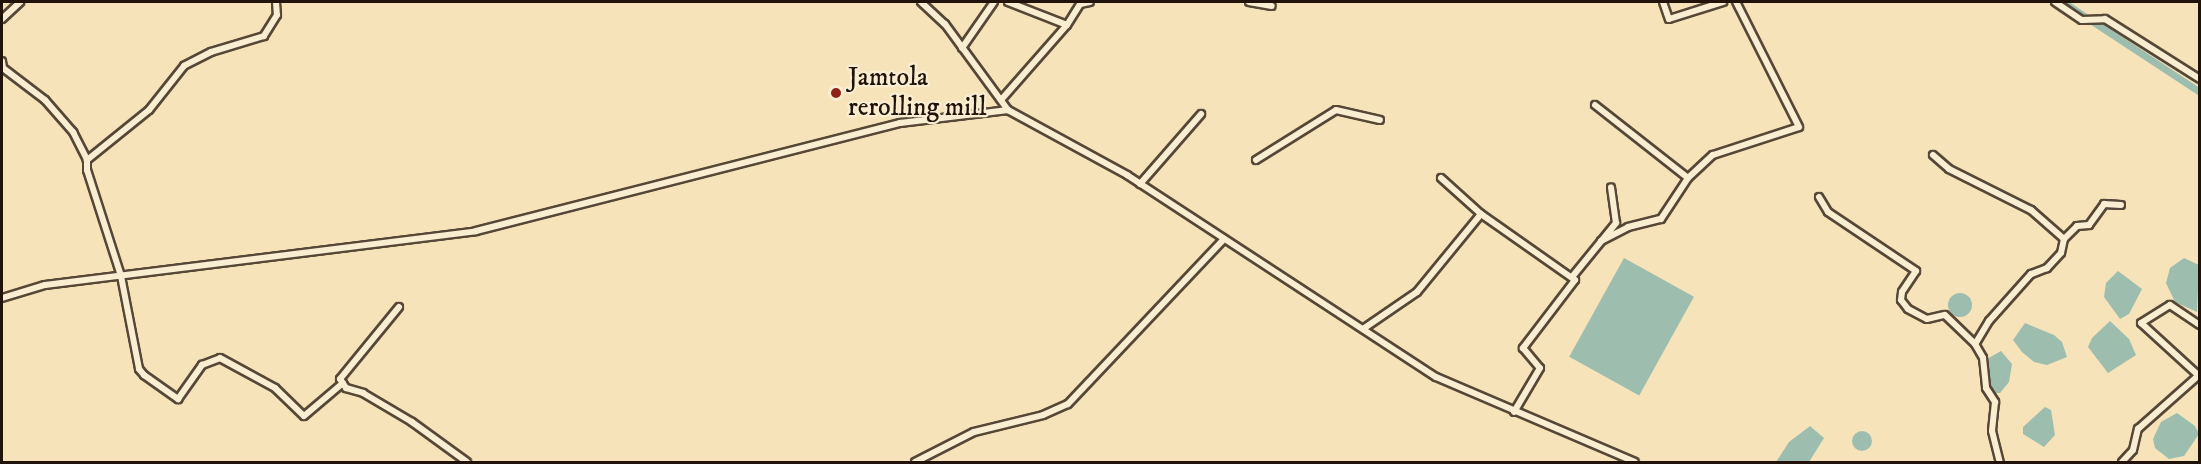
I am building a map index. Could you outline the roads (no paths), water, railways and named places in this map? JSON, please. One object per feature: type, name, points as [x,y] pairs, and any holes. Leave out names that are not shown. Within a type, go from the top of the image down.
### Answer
[{"type":"street","points":[[2,19],[20,2]]},
{"type":"street","points":[[87,160],[149,110],[184,66],[196,58],[264,36],[277,15],[276,2]]},
{"type":"street","points":[[921,2],[962,48],[1008,110],[1140,184],[1436,376],[1514,412],[1635,462]]},
{"type":"street","points":[[962,48],[994,2]]},
{"type":"street","points":[[1008,2],[1067,25]]},
{"type":"street","points":[[1001,100],[1067,25],[1080,4],[1090,2]]},
{"type":"street","points":[[1249,2],[1272,6]]},
{"type":"street","points":[[1664,2],[1669,19],[1722,2]]},
{"type":"street","points":[[1601,241],[1628,227],[1661,219],[1688,178],[1713,155],[1799,127],[1736,2]]},
{"type":"street","points":[[2055,2],[2082,20],[2105,19],[2199,80]]},
{"type":"street","points":[[2,61],[3,68],[45,100],[73,132],[87,160],[121,276],[139,369],[174,398],[181,397],[202,365],[220,358],[275,388],[304,416],[343,383]]},
{"type":"street","points":[[1595,105],[1688,178]]},
{"type":"street","points":[[2,298],[45,285],[476,231],[900,123],[1008,110]]},
{"type":"street","points":[[1256,160],[1336,110],[1380,120]]},
{"type":"street","points":[[1140,184],[1201,114]]},
{"type":"street","points":[[1933,155],[1949,169],[2031,210],[2064,239]]},
{"type":"street","points":[[1441,178],[1481,214],[1575,280],[1523,348],[1540,368],[1514,412]]},
{"type":"street","points":[[1572,277],[1616,223],[1611,187]]},
{"type":"street","points":[[1819,197],[1828,212],[1916,271],[1902,292],[1901,300],[1908,309],[1927,319],[1944,315],[1975,344],[1983,358],[1986,388],[1995,402],[1992,430],[2000,462]]},
{"type":"street","points":[[1975,344],[1989,321],[2031,274],[2047,268],[2061,253],[2064,239],[2077,226],[2089,225],[2104,204],[2121,205]]},
{"type":"street","points":[[1363,329],[1417,292],[1481,214]]},
{"type":"street","points":[[915,462],[974,432],[1043,416],[1068,404],[1224,239]]},
{"type":"street","points":[[2122,462],[2133,450],[2138,429],[2199,374],[2141,323],[2170,305],[2199,324]]},
{"type":"street","points":[[399,307],[340,379],[343,383],[412,422],[467,462]]},
{"type":"waterway","points":[[2063,2],[2200,92]]},
{"type":"place","name":"Jamtola rerolling mill","points":[[836,93]]}]
